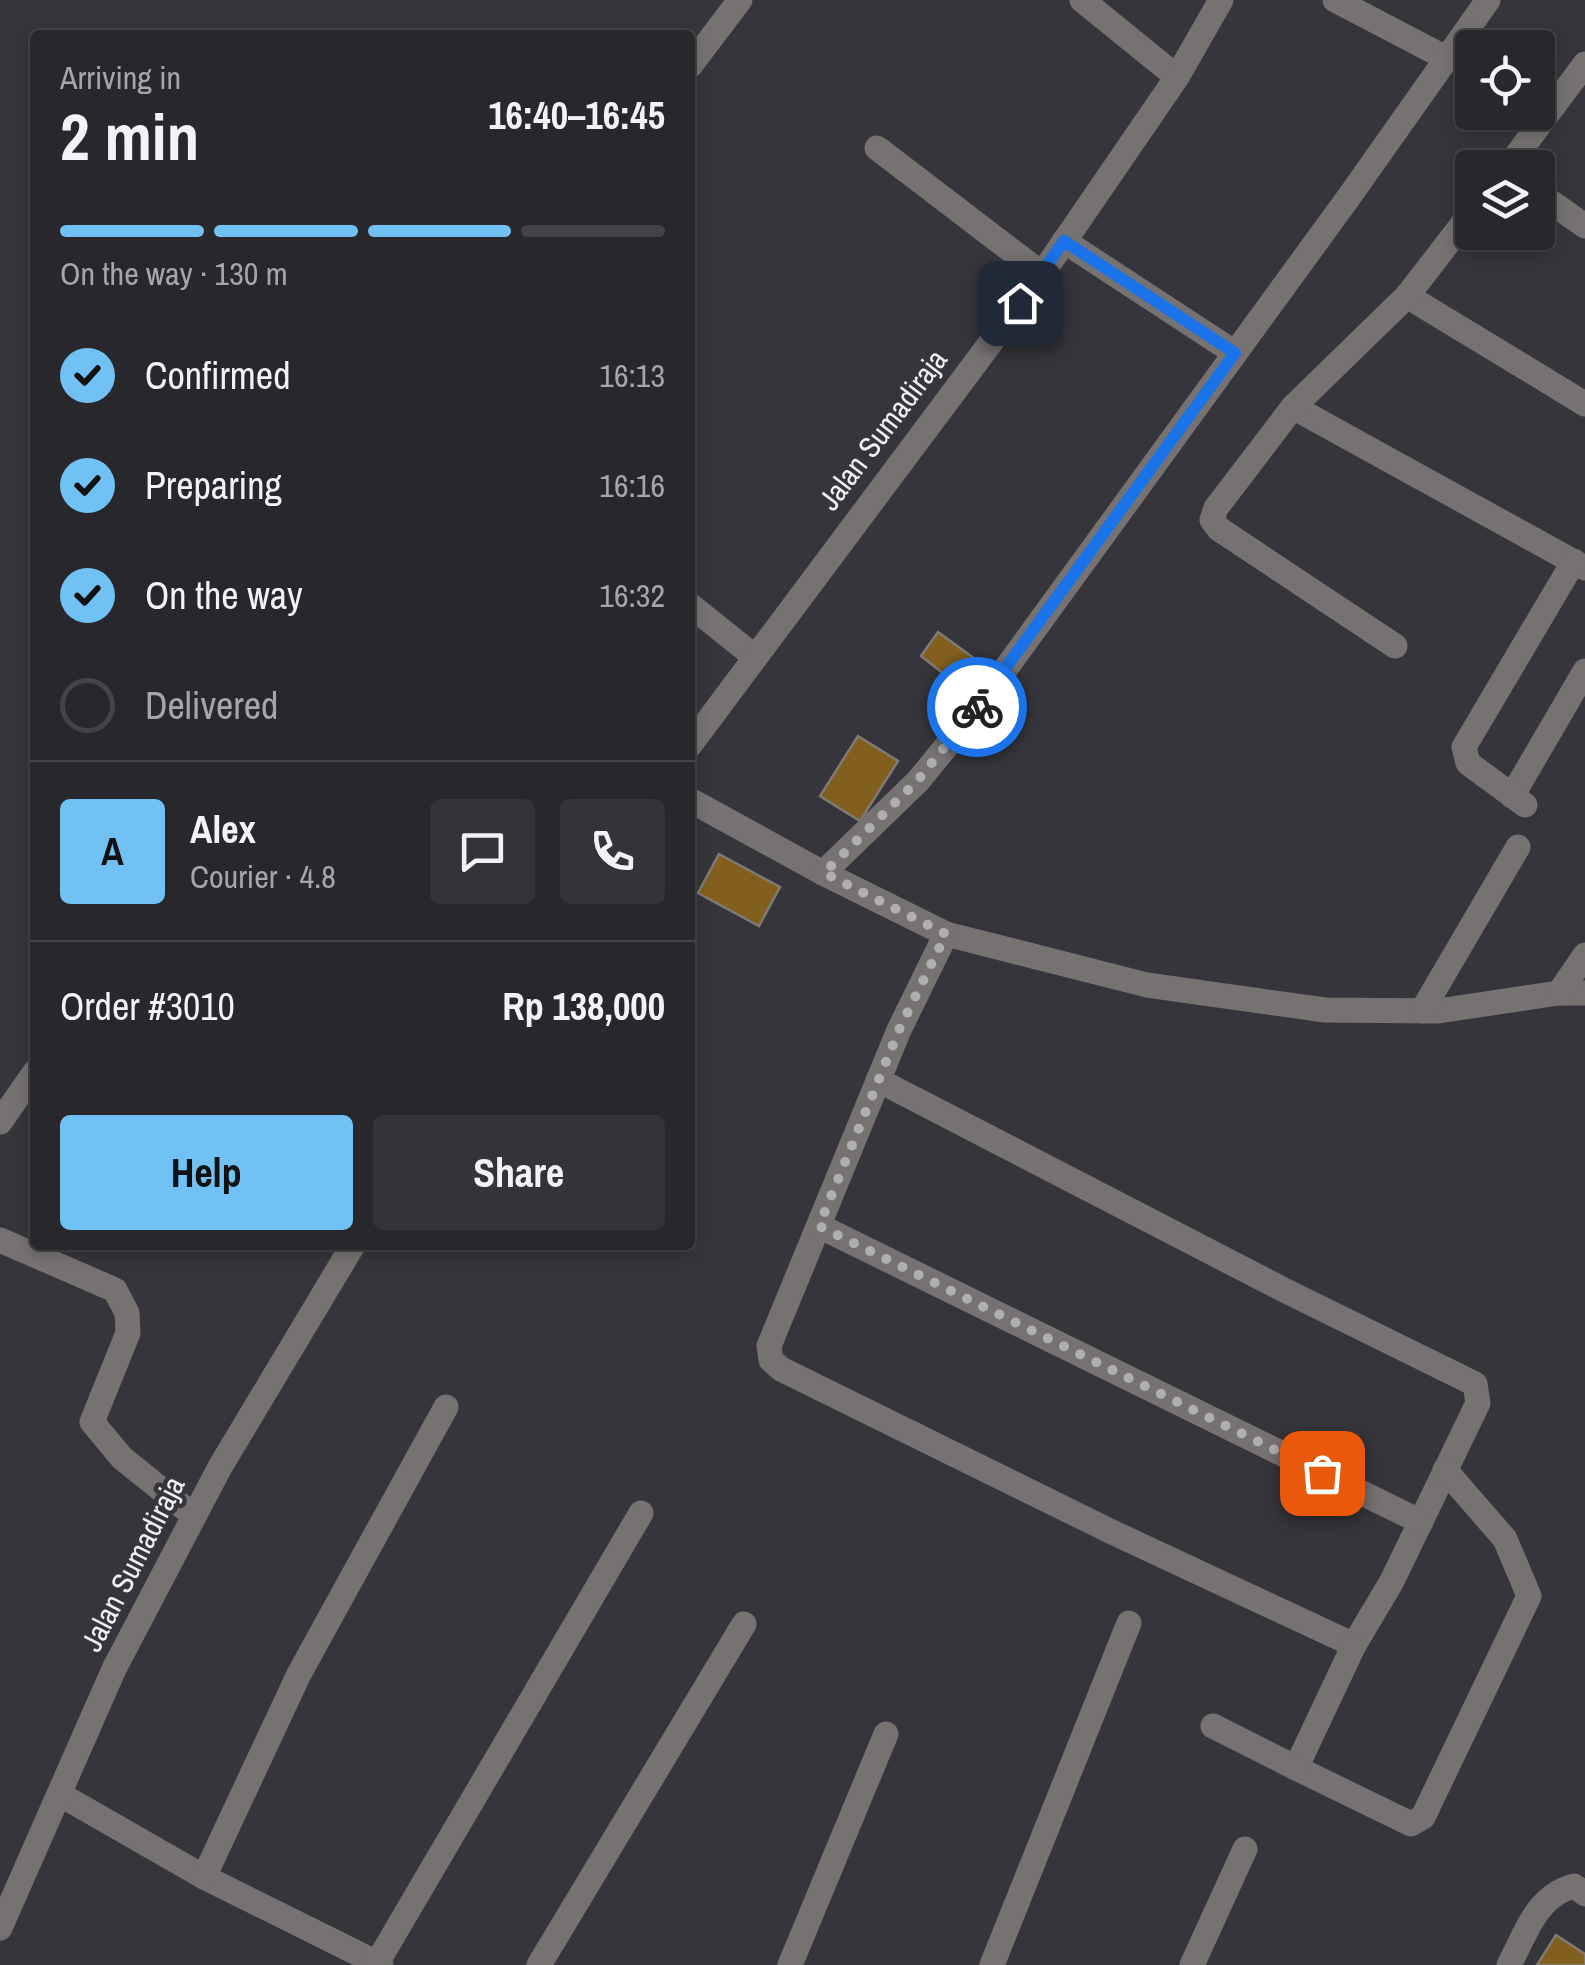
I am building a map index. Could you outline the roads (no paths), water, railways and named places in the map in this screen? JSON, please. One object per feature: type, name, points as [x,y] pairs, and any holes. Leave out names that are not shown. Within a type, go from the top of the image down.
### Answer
[{"type":"street","points":[[695,59],[740,0]]},
{"type":"street","points":[[1082,0],[1177,76]]},
{"type":"street","name":"Jalan Sumadiraja","points":[[695,738],[1042,274],[1177,76],[1220,0]]},
{"type":"street","points":[[1336,0],[1446,58]]},
{"type":"street","points":[[824,873],[918,780],[972,715],[1488,0]]},
{"type":"street","points":[[1521,150],[1585,64]]},
{"type":"street","points":[[877,148],[1042,274]]},
{"type":"street","points":[[1555,205],[1585,226]]},
{"type":"street","points":[[1394,646],[1219,529],[1212,520],[1216,508],[1293,407],[1407,296],[1455,234]]},
{"type":"street","points":[[1064,241],[1235,353]]},
{"type":"street","points":[[1407,296],[1585,404]]},
{"type":"street","points":[[1293,407],[1579,564],[1464,747],[1468,763],[1519,801],[1585,671]]},
{"type":"street","points":[[695,609],[755,657]]},
{"type":"street","points":[[695,803],[946,934],[1146,985],[1325,1010],[1438,1011],[1572,993],[1585,955]]},
{"type":"street","points":[[1422,1010],[1518,848]]},
{"type":"street","points":[[946,934],[878,1080],[770,1346],[771,1360],[781,1369],[1096,1525],[1354,1645]]},
{"type":"street","points":[[0,1122],[30,1079]]},
{"type":"street","points":[[878,1080],[1266,1281],[1475,1384],[1478,1404],[1392,1581],[1354,1645],[1296,1768]]},
{"type":"street","points":[[819,1226],[1421,1522]]},
{"type":"street","points":[[0,1240],[115,1290],[127,1313],[128,1333],[92,1422],[122,1458],[194,1515]]},
{"type":"street","name":"Jalan Sumadiraja","points":[[0,1928],[114,1669],[194,1515],[351,1250]]},
{"type":"street","points":[[204,1876],[300,1674],[446,1408]]},
{"type":"street","points":[[1213,1726],[1410,1824],[1423,1817],[1529,1596],[1505,1539],[1445,1470]]},
{"type":"street","points":[[60,1795],[204,1876],[379,1964],[641,1513]]},
{"type":"street","points":[[992,1965],[1129,1623]]},
{"type":"street","points":[[539,1965],[744,1624]]},
{"type":"street","points":[[790,1965],[886,1734]]},
{"type":"street","points":[[1192,1965],[1245,1849]]},
{"type":"street","points":[[1509,1965],[1540,1908],[1554,1892],[1574,1886],[1585,1894]]}]
